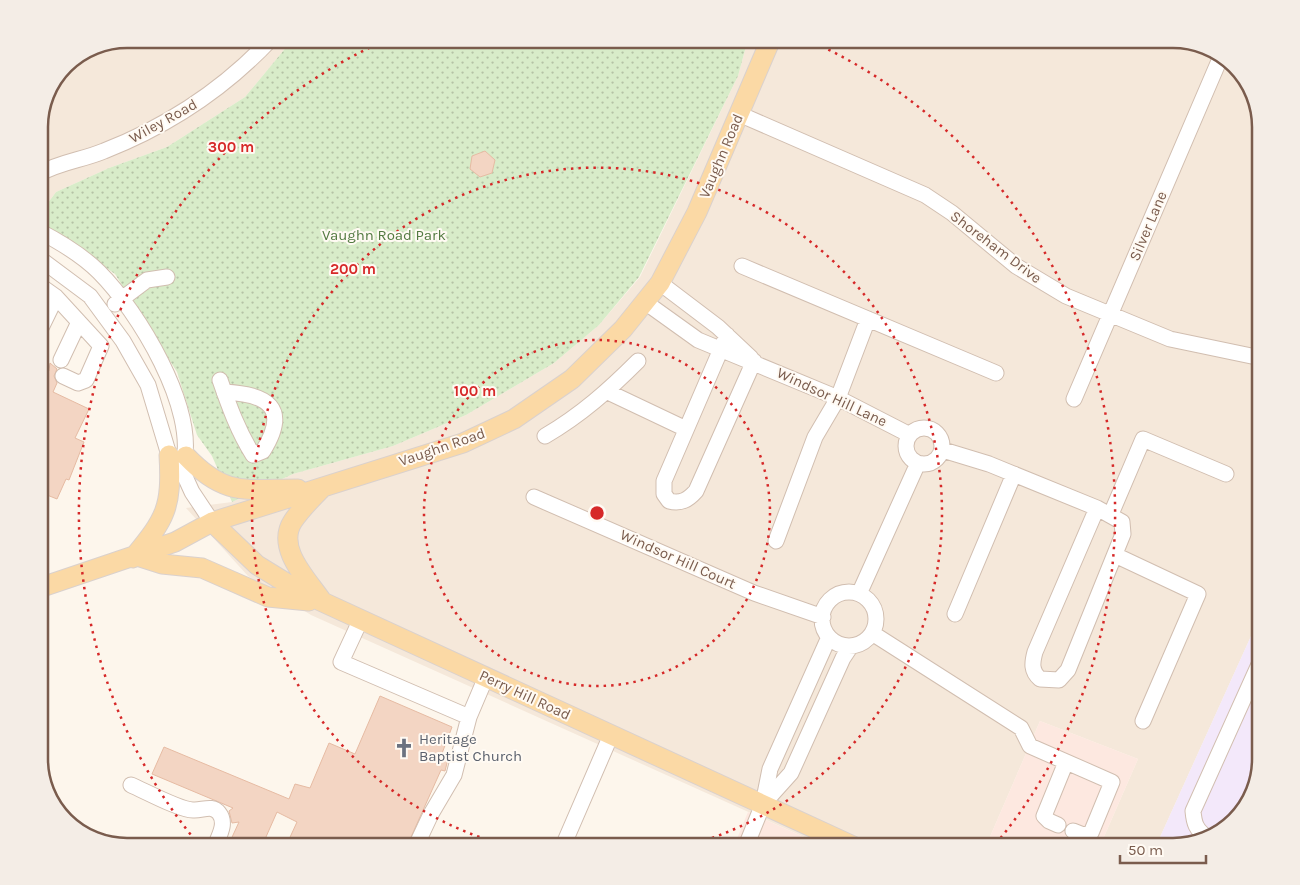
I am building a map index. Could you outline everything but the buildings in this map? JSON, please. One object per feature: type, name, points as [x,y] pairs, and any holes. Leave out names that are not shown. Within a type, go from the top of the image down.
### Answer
[{"type":"main road","name":"Vaughn Road","points":[[48,585],[175,542],[212,522],[463,443],[514,419],[572,378],[599,354],[660,283],[697,212],[768,47]]},
{"type":"main road","points":[[320,488],[241,490],[220,484],[179,460],[167,509],[157,528],[135,557],[162,564],[202,568],[268,597],[323,602]]},
{"type":"main road","points":[[320,488],[292,522],[288,539],[290,554],[323,602]]},
{"type":"main road","name":"Perry Hill Road","points":[[212,522],[257,565],[288,586],[836,838]]},
{"type":"street","name":"Wiley Road","points":[[48,169],[102,152],[172,119],[232,77],[263,47]]},
{"type":"street","name":"Silver Lane","points":[[1074,399],[1219,63]]},
{"type":"street","name":"Shoreham Drive","points":[[739,114],[925,195],[952,213],[1016,266],[1041,283],[1170,340],[1252,356]]},
{"type":"street","points":[[48,237],[82,258],[99,272],[122,300],[155,347],[167,375],[183,425],[179,460]]},
{"type":"street","points":[[48,265],[90,296],[123,341],[148,385],[192,492],[212,522]]},
{"type":"street","points":[[742,266],[996,373]]},
{"type":"street","points":[[104,313],[147,280],[167,277]]},
{"type":"street","name":"Windsor Hill Lane","points":[[660,283],[727,336],[754,361]]},
{"type":"street","points":[[48,291],[56,297],[101,346],[86,380],[78,383],[63,376]]},
{"type":"street","points":[[48,313],[56,297]]},
{"type":"street","name":"Windsor Hill Lane","points":[[645,302],[698,340],[720,350],[754,361],[838,398],[910,435]]},
{"type":"street","points":[[776,541],[815,437],[838,398],[868,319]]},
{"type":"street","points":[[61,360],[80,322]]},
{"type":"street","points":[[727,336],[664,481],[664,494],[669,501],[678,503],[690,499],[696,490],[754,361]]},
{"type":"street","points":[[545,436],[577,417],[608,392],[638,361]]},
{"type":"street","points":[[148,385],[167,375]]},
{"type":"street","points":[[608,392],[686,429]]},
{"type":"street","points":[[918,429],[930,429],[940,437],[942,450],[936,460],[930,464],[918,463],[908,454],[907,441],[910,435],[918,429]]},
{"type":"street","points":[[942,450],[1014,474],[1104,511],[1122,522],[1124,534],[1068,670],[1059,680],[1040,679],[1035,674],[1032,664],[1035,652],[1104,511],[1143,439],[1226,474]]},
{"type":"street","points":[[859,594],[918,463]]},
{"type":"street","points":[[955,614],[1014,474]]},
{"type":"street","name":"Windsor Hill Court","points":[[534,497],[754,592],[823,617]]},
{"type":"street","points":[[1116,555],[1198,594],[1143,721]]},
{"type":"street","points":[[841,594],[859,594],[870,602],[875,610],[876,619],[872,633],[862,643],[851,646],[836,642],[829,637],[824,629],[823,617],[825,608],[833,598],[841,594]]},
{"type":"street","points":[[361,620],[341,662],[469,717]]},
{"type":"street","points":[[872,633],[944,681],[1021,728],[1030,746],[1112,782],[1090,833],[1083,835],[1073,831]]},
{"type":"street","points":[[749,838],[762,804],[770,769],[829,637]]},
{"type":"street","points":[[762,804],[792,773],[843,658],[851,646]]},
{"type":"street","points":[[420,838],[431,814],[454,775],[469,717],[486,677]]},
{"type":"street","points":[[1199,833],[1194,824],[1193,810],[1252,680]]},
{"type":"street","points":[[798,704],[819,713]]},
{"type":"street","points":[[567,838],[611,735]]},
{"type":"street","points":[[1058,825],[1049,822],[1044,816],[1066,762]]},
{"type":"street","points":[[131,785],[191,811],[208,808],[217,810],[222,819],[222,828],[218,838]]},
{"type":"shaded area","points":[[126,47],[286,47],[245,97],[167,147],[109,168],[56,192],[48,203],[48,121],[50,106],[64,78],[74,67],[87,58],[111,49]]},
{"type":"shaded area","points":[[746,47],[1174,47],[1194,50],[1217,61],[1233,74],[1244,92],[1251,111],[1252,126],[1252,634],[1160,838],[1103,838],[1138,759],[1040,721],[989,838],[806,838],[311,615],[248,576],[186,508],[232,502],[293,474],[393,446],[466,415],[554,363],[599,325],[640,277],[738,76]]},
{"type":"shaded area","points":[[1252,634],[1252,769],[1246,789],[1239,802],[1229,814],[1213,827],[1194,835],[1160,838]]},
{"type":"shaded area","points":[[1040,721],[1138,759],[1103,838],[989,838]]},
{"type":"shaded area","points":[[748,812],[806,838],[737,838]]},
{"type":"green space","name":"Vaughn Road Park","points":[[286,47],[746,47],[738,76],[639,277],[599,325],[554,363],[466,415],[393,446],[293,474],[232,502],[212,456],[197,435],[177,372],[115,274],[48,226],[48,203],[56,192],[109,168],[167,147],[245,97]]},
{"type":"place","name":"Heritage Baptist Church","points":[[404,748]]}]
